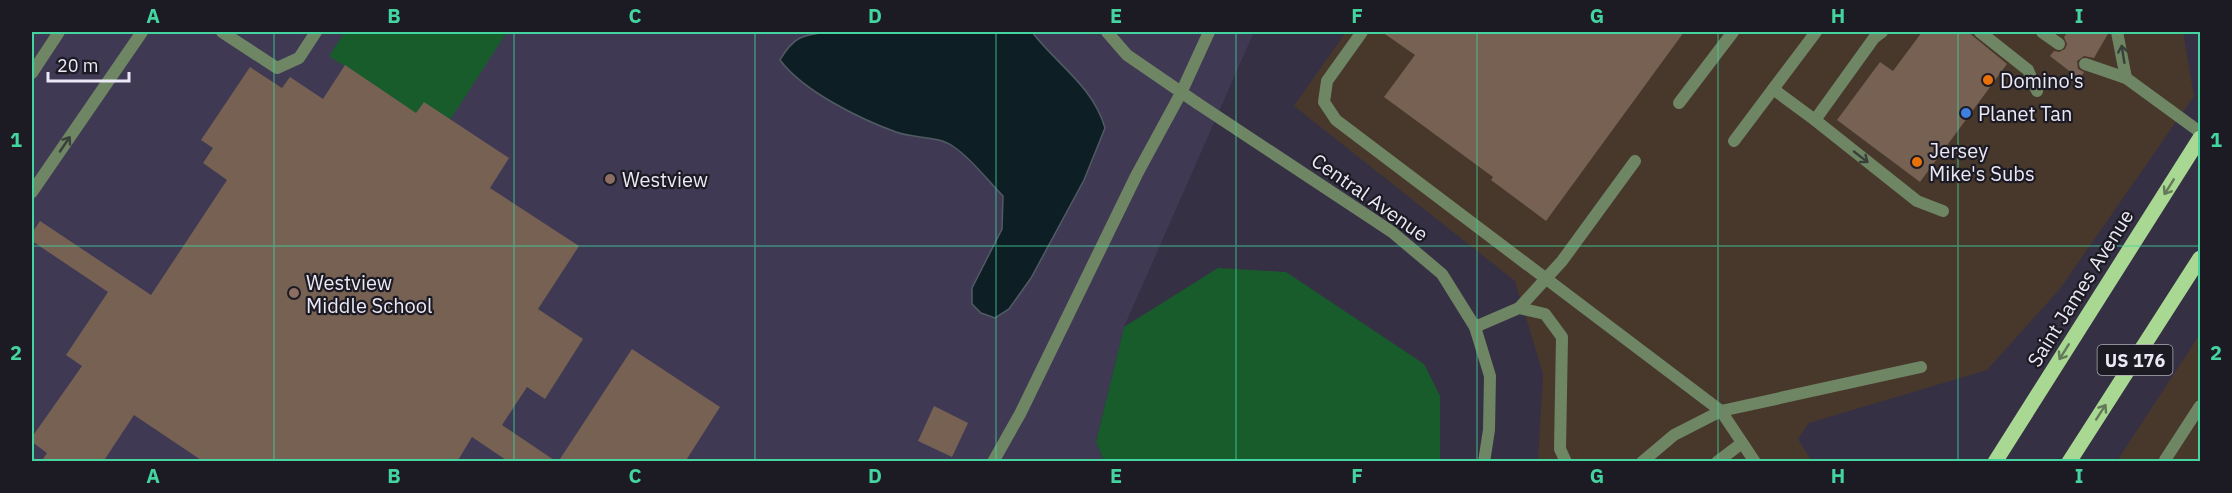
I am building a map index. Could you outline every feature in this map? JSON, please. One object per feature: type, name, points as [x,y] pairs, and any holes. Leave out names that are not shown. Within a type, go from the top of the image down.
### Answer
[{"type":"main road","name":"Saint James Avenue","points":[[1995,462],[2200,138]]},
{"type":"main road","name":"US 176","points":[[2069,462],[2200,258]]},
{"type":"street","points":[[32,73],[58,32]]},
{"type":"street","points":[[32,192],[139,35],[125,32]]},
{"type":"street","points":[[222,32],[277,68],[299,58],[316,32]]},
{"type":"street","name":"Central Avenue","points":[[1107,32],[1127,55],[1392,232],[1442,274],[1475,327],[1490,376],[1489,430],[1484,462]]},
{"type":"street","points":[[993,462],[1020,414],[1137,174],[1181,93],[1209,32]]},
{"type":"street","points":[[1362,32],[1327,81],[1324,102],[1336,120],[1721,411],[1755,462]]},
{"type":"street","points":[[1679,103],[1733,32]]},
{"type":"street","points":[[1734,141],[1816,32]]},
{"type":"street","points":[[1815,120],[1874,38],[1882,32]]},
{"type":"street","points":[[1980,32],[2028,70],[2037,91]]},
{"type":"street","points":[[2042,32],[2059,44]]},
{"type":"street","points":[[2116,32],[2126,78]]},
{"type":"street","points":[[2085,64],[2126,78],[2200,132]]},
{"type":"street","points":[[1773,89],[1917,201],[1942,211]]},
{"type":"street","points":[[1475,327],[1518,308],[1562,261],[1635,162]]},
{"type":"street","points":[[1518,308],[1545,314],[1562,337],[1560,448],[1566,462]]},
{"type":"street","points":[[1642,462],[1674,435],[1721,411],[1921,366]]},
{"type":"street","points":[[2165,460],[2200,406]]},
{"type":"street","points":[[1717,462],[1742,443]]},
{"type":"shaded area","name":"Westview","points":[[32,32],[1254,32],[1124,327],[1096,441],[1104,462],[32,461]]},
{"type":"shaded area","points":[[1346,32],[2183,32],[2194,96],[2059,290],[1987,370],[1809,423],[1798,439],[1812,462],[1538,461],[1543,374],[1515,281],[1294,106]]},
{"type":"shaded area","points":[[2200,334],[2200,461],[2117,461]]},
{"type":"green space","points":[[345,32],[507,32],[450,120],[418,115],[329,56]]},
{"type":"green space","points":[[1218,268],[1286,272],[1424,364],[1440,396],[1440,461],[1104,461],[1096,442],[1124,327]]},
{"type":"water","points":[[828,32],[1032,32],[1092,100],[1105,128],[1084,180],[1031,278],[1009,309],[995,318],[981,313],[972,304],[972,288],[1002,229],[1003,196],[954,147],[933,139],[896,132],[850,112],[817,93],[780,60],[789,46],[799,38]]},
{"type":"building","points":[[1382,32],[1684,32],[1546,221],[1491,180],[1493,177],[1384,97],[1415,55]]},
{"type":"building","points":[[1922,32],[1968,32],[2007,64],[1920,182],[1837,120],[1880,62],[1893,71]]},
{"type":"building","points":[[2068,32],[2109,32],[2094,58],[2084,56],[2077,61],[2078,69],[2084,72],[2081,77],[2077,77],[2050,56],[2054,51],[2059,52],[2065,49],[2067,44],[2064,37]]},
{"type":"building","points":[[345,65],[416,113],[424,102],[509,158],[490,188],[579,246],[538,309],[583,339],[545,399],[527,387],[502,425],[557,462],[509,462],[472,437],[457,462],[204,462],[134,415],[103,462],[41,462],[47,453],[32,442],[32,437],[82,366],[66,355],[108,292],[32,241],[32,233],[40,221],[151,295],[227,180],[203,163],[213,148],[201,140],[250,67],[282,88],[290,77],[323,99]]},
{"type":"building","points":[[632,349],[720,407],[685,462],[558,462]]},
{"type":"building","points":[[934,406],[968,423],[952,457],[918,441]]},
{"type":"place","name":"Domino's","points":[[1988,80]]},
{"type":"place","name":"Planet Tan","points":[[1966,113]]},
{"type":"place","name":"Jersey Mike's Subs","points":[[1917,162]]},
{"type":"place","name":"Westview","points":[[610,179]]},
{"type":"place","name":"Westview Middle School","points":[[294,293]]}]
